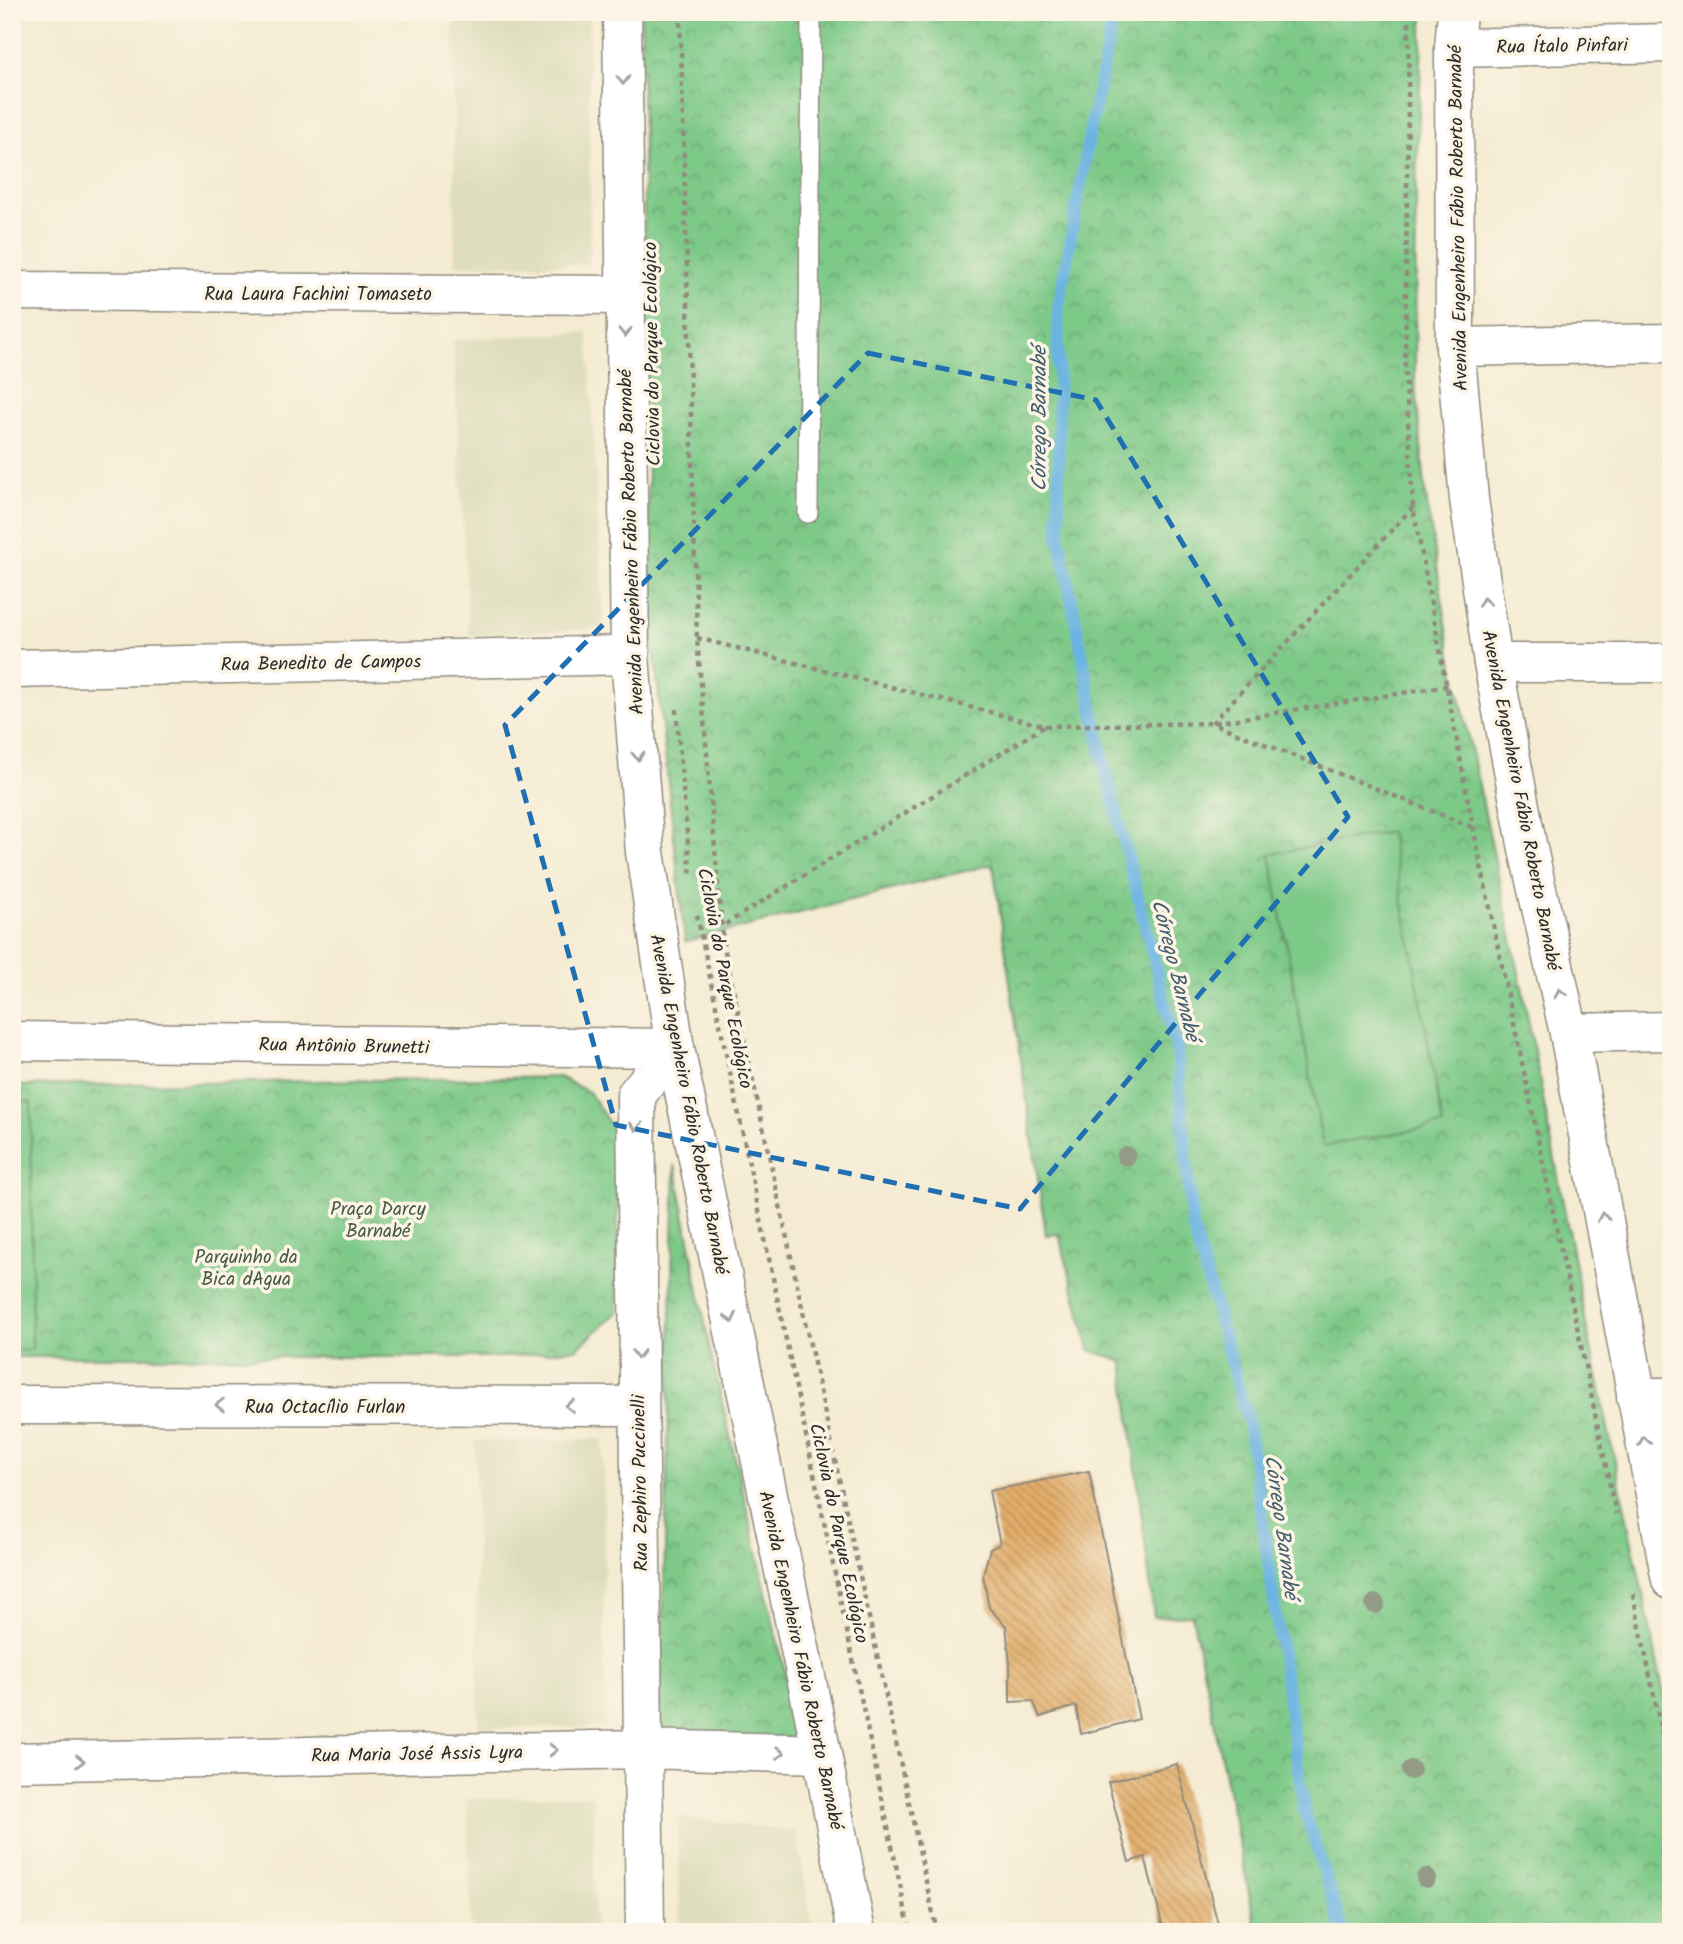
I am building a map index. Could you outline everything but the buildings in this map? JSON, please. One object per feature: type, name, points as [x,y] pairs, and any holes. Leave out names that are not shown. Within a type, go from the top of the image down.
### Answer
[{"type":"street","name":"Avenida Engenheiro Fábio Roberto Barnabé","points":[[622,12],[630,655],[645,852],[676,1048],[822,1754],[856,1932]]},
{"type":"street","name":"Avenida Engenheiro Fábio Roberto Barnabé","points":[[1455,30],[1455,347],[1469,499],[1493,663],[1528,849],[1653,1397],[1671,1580]]},
{"type":"street","name":"Rua Ítalo Pinfari","points":[[1455,30],[1671,43]]},
{"type":"street","name":"Rua Laura Fachini Tomaseto","points":[[12,291],[624,295]]},
{"type":"street","points":[[1455,347],[1671,343]]},
{"type":"street","name":"Rua Benedito de Campos","points":[[12,669],[630,655]]},
{"type":"street","points":[[1493,663],[1671,663]]},
{"type":"street","points":[[1569,1033],[1671,1031]]},
{"type":"street","name":"Rua Antônio Brunetti","points":[[12,1041],[676,1048]]},
{"type":"street","name":"Rua Zephiro Puccinelli","points":[[645,1932],[636,1095],[676,1048]]},
{"type":"street","name":"Rua Octacílio Furlan","points":[[12,1405],[639,1406]]},
{"type":"street","name":"Rua Maria José Assis Lyra","points":[[12,1762],[642,1749],[822,1754]]},
{"type":"lane","points":[[808,513],[811,12]]},
{"type":"path","points":[[680,12],[697,638],[723,942],[937,1932]]},
{"type":"path","points":[[1212,723],[1413,507]]},
{"type":"path","points":[[697,638],[1045,726],[1212,723],[1447,686]]},
{"type":"path","name":"Ciclovia do Parque Ecológico","points":[[676,704],[691,879]]},
{"type":"path","points":[[1212,723],[1473,827]]},
{"type":"path","points":[[721,927],[1045,726]]},
{"type":"path","name":"Ciclovia do Parque Ecológico","points":[[695,906],[910,1932]]},
{"type":"highlighted area","points":[[868,353],[1096,400],[1348,817],[1020,1209],[616,1125],[505,725]]},
{"type":"shaded area","points":[[453,12],[589,12],[590,264],[455,265]]},
{"type":"shaded area","points":[[588,332],[604,628],[469,636],[453,340]]},
{"type":"shaded area","points":[[603,1439],[605,1727],[478,1728],[475,1441]]},
{"type":"shaded area","points":[[593,1795],[595,1932],[471,1932],[467,1799]]},
{"type":"shaded area","points":[[678,1817],[797,1832],[813,1932],[680,1932]]},
{"type":"green space","points":[[641,12],[1423,12],[1416,186],[1415,381],[1426,498],[1451,654],[1522,987],[1585,1319],[1671,1728],[1671,1932],[1257,1932],[1192,1615],[1154,1617],[1123,1362],[1090,1350],[1059,1234],[1046,1235],[993,864],[685,942],[650,613]]},
{"type":"green space","points":[[1390,832],[1443,1125],[1323,1146],[1270,854]]},
{"type":"green space","name":"Praça Darcy Barnabé","points":[[559,1077],[589,1092],[617,1136],[618,1312],[576,1349],[505,1357],[12,1357],[12,1351],[31,1350],[31,1103],[12,1102],[12,1086]]},
{"type":"green space","points":[[12,1102],[31,1102],[32,1350],[12,1351]]},
{"type":"green space","points":[[675,1165],[710,1350],[800,1738],[660,1737]]},
{"type":"waterway","name":"Córrego Barnabé","points":[[1114,12],[1058,309],[1059,536],[1103,760],[1177,1050],[1192,1225],[1248,1422],[1304,1809],[1343,1932]]},
{"type":"park label","name":"Parquinho da Bica dAgua","points":[[246,1267]]}]
